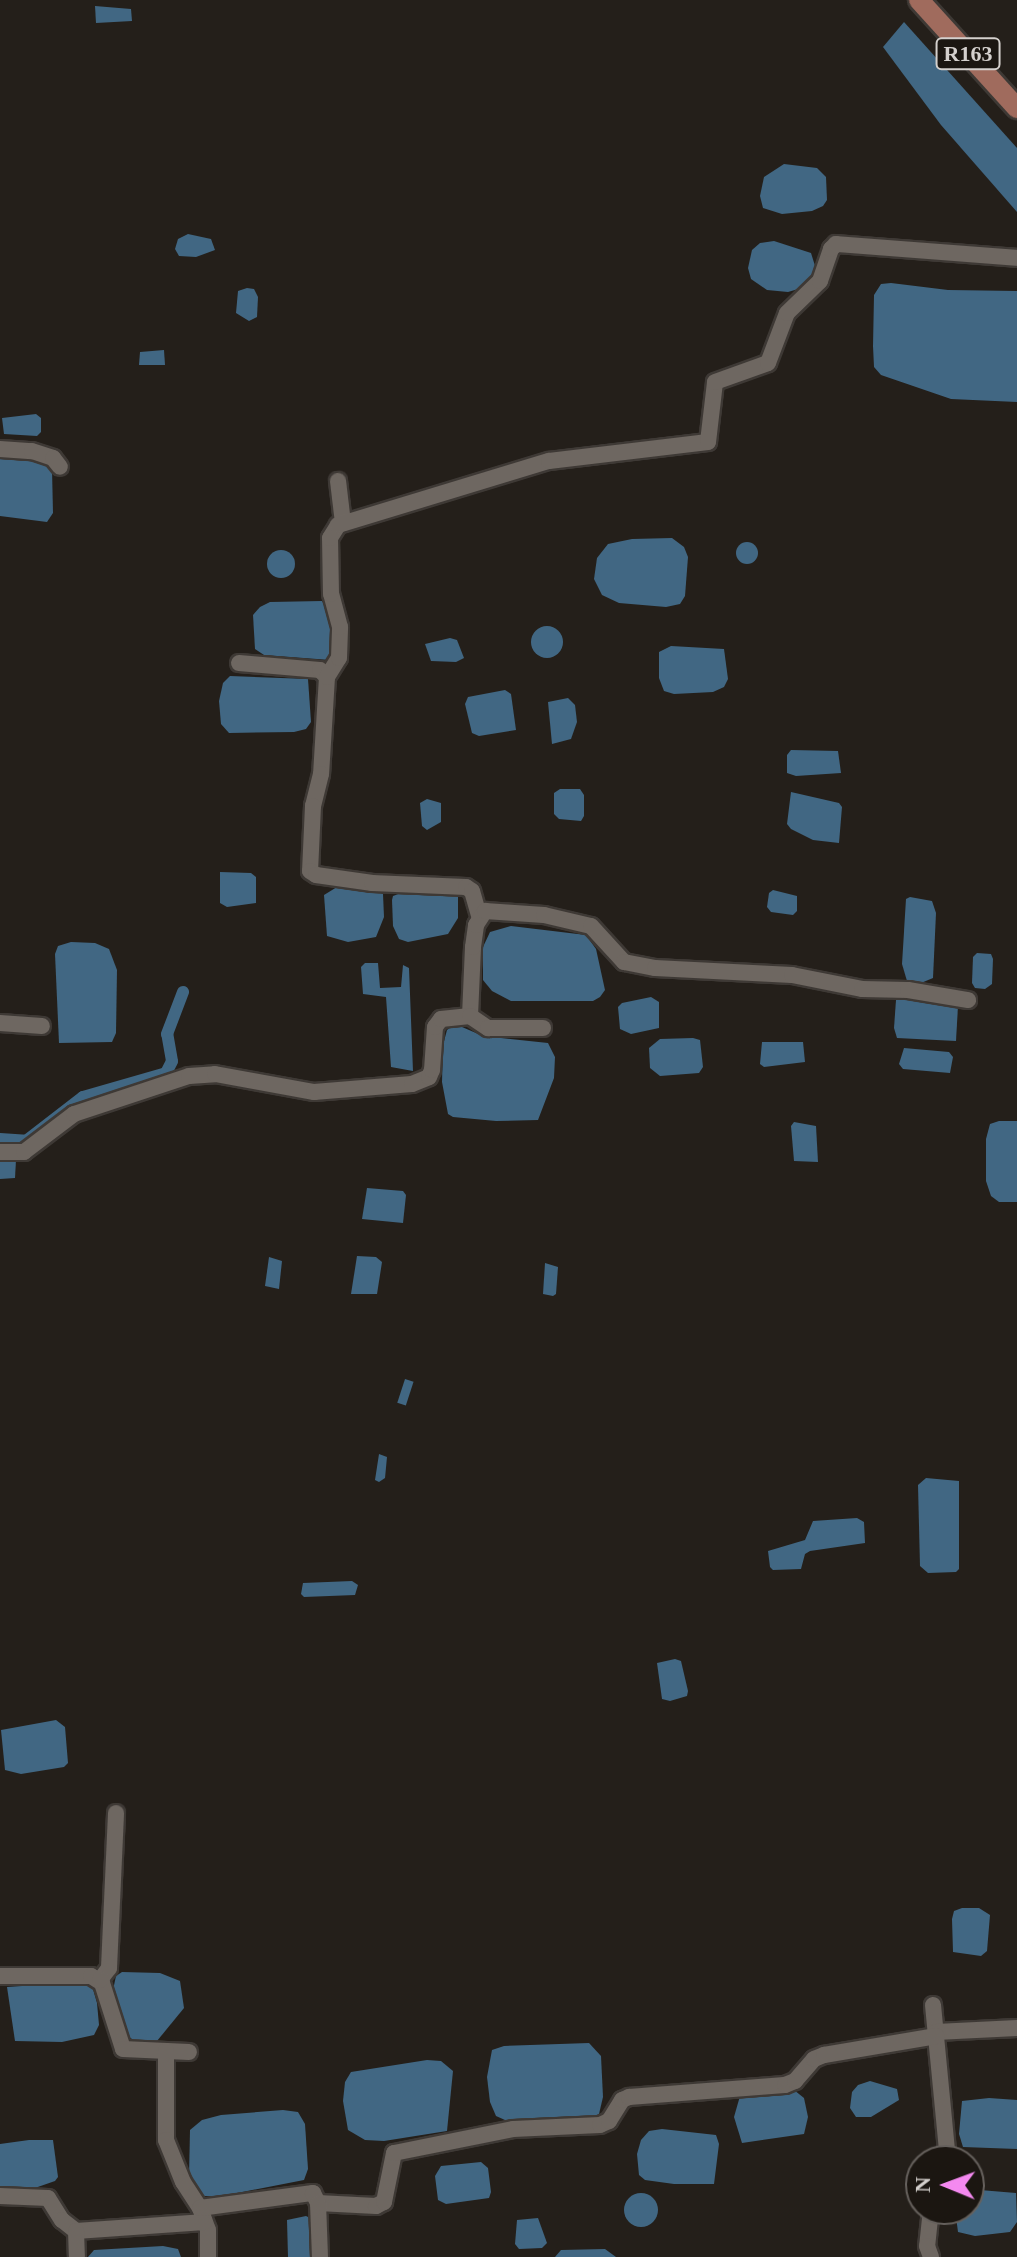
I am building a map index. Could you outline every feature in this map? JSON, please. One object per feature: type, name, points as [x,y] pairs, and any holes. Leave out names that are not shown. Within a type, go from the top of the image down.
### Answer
[{"type":"main road","name":"R163","points":[[919,0],[1017,108]]},
{"type":"street","points":[[470,1016],[473,947],[479,916],[472,891],[466,887],[372,883],[316,875],[310,871],[313,806],[321,774],[327,677],[339,658],[340,627],[331,594],[330,538],[343,523],[549,461],[708,442],[715,382],[768,363],[787,313],[820,281],[831,249],[836,244],[1017,258]]},
{"type":"street","points":[[0,449],[32,451],[53,458],[60,467]]},
{"type":"street","points":[[338,481],[343,523]]},
{"type":"street","points":[[239,663],[320,670],[327,677]]},
{"type":"street","points":[[479,916],[485,911],[504,911],[591,926],[624,962],[655,968],[792,975],[862,989],[908,990],[968,1000]]},
{"type":"street","points":[[0,1152],[24,1152],[74,1114],[189,1076],[215,1074],[314,1092],[412,1084],[429,1077],[437,1023],[441,1019],[470,1016],[488,1028],[543,1028]]},
{"type":"street","points":[[0,1023],[42,1026]]},
{"type":"street","points":[[100,1980],[109,1968],[116,1813]]},
{"type":"street","points":[[0,1976],[82,1975],[100,1980]]},
{"type":"street","points":[[100,1980],[123,2049],[189,2052]]},
{"type":"street","points":[[933,2005],[946,2145]]},
{"type":"street","points":[[318,2203],[376,2206],[384,2202],[394,2153],[513,2129],[600,2125],[609,2121],[622,2100],[629,2097],[785,2085],[795,2081],[814,2059],[824,2055],[936,2034],[1017,2028]]},
{"type":"street","points":[[166,2051],[166,2140],[183,2182],[203,2215],[208,2257]]},
{"type":"street","points":[[0,2196],[48,2198],[62,2220],[76,2231],[203,2215],[313,2193],[318,2203],[320,2257]]},
{"type":"street","points":[[929,2225],[927,2246],[931,2257]]},
{"type":"street","points":[[76,2231],[77,2257]]},
{"type":"water","points":[[95,6],[131,9],[132,21],[96,23]]},
{"type":"water","points":[[904,22],[1017,148],[1017,212],[941,125],[883,47]]},
{"type":"water","points":[[784,164],[817,168],[826,177],[827,200],[823,206],[812,211],[782,214],[763,208],[760,196],[764,177]]},
{"type":"water","points":[[188,234],[211,239],[215,250],[196,257],[179,256],[175,249],[178,239]]},
{"type":"water","points":[[774,241],[811,253],[817,272],[805,287],[788,292],[767,290],[751,279],[748,268],[752,250],[760,243]]},
{"type":"water","points":[[881,284],[948,290],[1017,291],[1017,402],[951,399],[881,375],[874,367],[874,295]]},
{"type":"water","points":[[254,289],[258,297],[257,317],[249,321],[236,313],[238,291]]},
{"type":"water","points":[[164,350],[165,365],[139,365],[140,352]]},
{"type":"water","points":[[36,414],[41,418],[41,432],[37,436],[4,434],[2,418]]},
{"type":"water","points":[[0,454],[31,456],[45,461],[52,469],[53,513],[47,522],[0,516]]},
{"type":"water","points":[[672,538],[684,547],[688,557],[685,596],[680,604],[666,607],[619,603],[602,595],[594,579],[597,558],[608,544],[632,539]]},
{"type":"water","points":[[747,542],[755,545],[758,553],[755,561],[747,564],[739,561],[736,553],[739,545]]},
{"type":"water","points":[[281,550],[291,554],[295,564],[291,574],[281,578],[271,574],[267,564],[271,554]]},
{"type":"water","points":[[322,601],[333,620],[334,652],[330,660],[264,655],[255,649],[253,615],[260,607],[270,602]]},
{"type":"water","points":[[547,626],[559,630],[563,642],[559,654],[547,658],[535,654],[531,642],[535,630]]},
{"type":"water","points":[[450,638],[457,640],[464,658],[456,662],[431,661],[425,644]]},
{"type":"water","points":[[671,646],[724,649],[728,679],[724,687],[713,692],[674,694],[664,691],[659,678],[659,652]]},
{"type":"water","points":[[230,676],[308,679],[311,722],[306,729],[294,732],[229,733],[221,724],[219,701],[223,683]]},
{"type":"water","points":[[505,690],[511,694],[516,730],[479,736],[472,733],[465,704],[468,697]]},
{"type":"water","points":[[568,698],[575,705],[577,722],[571,739],[552,744],[548,702]]},
{"type":"water","points":[[791,750],[838,751],[841,773],[796,776],[787,773],[787,755]]},
{"type":"water","points":[[560,789],[580,789],[584,795],[584,816],[581,821],[559,819],[554,814],[554,793]]},
{"type":"water","points":[[791,792],[839,803],[842,807],[839,843],[813,840],[791,829],[787,824]]},
{"type":"water","points":[[427,799],[441,803],[441,822],[427,830],[422,826],[420,803]]},
{"type":"water","points":[[220,872],[251,873],[256,877],[256,903],[227,907],[220,903]]},
{"type":"water","points":[[337,887],[366,887],[383,894],[384,917],[376,937],[348,942],[327,936],[324,895]]},
{"type":"water","points":[[409,890],[458,895],[458,918],[448,934],[408,942],[399,939],[393,926],[392,900],[393,896]]},
{"type":"water","points":[[773,890],[797,896],[797,911],[793,915],[771,912],[767,907],[769,893]]},
{"type":"water","points":[[906,899],[932,901],[936,913],[933,978],[921,983],[907,981],[902,964]]},
{"type":"water","points":[[511,926],[586,935],[596,949],[605,990],[600,997],[593,1001],[511,1001],[492,991],[483,980],[483,947],[490,932]]},
{"type":"water","points":[[71,942],[95,943],[109,949],[117,970],[116,1033],[112,1042],[59,1043],[55,954],[58,946]]},
{"type":"water","points":[[977,953],[991,954],[993,959],[992,984],[985,989],[975,988],[972,983],[973,957]]},
{"type":"water","points":[[365,963],[378,963],[380,988],[401,987],[403,965],[409,968],[413,1071],[391,1067],[386,997],[363,994],[361,967]]},
{"type":"water","points":[[651,997],[659,1002],[659,1028],[631,1034],[620,1029],[618,1007],[622,1003]]},
{"type":"water","points":[[908,997],[958,1006],[956,1041],[897,1038],[894,1028],[896,1000]]},
{"type":"water","points":[[455,1024],[483,1036],[548,1043],[555,1057],[554,1078],[538,1120],[496,1121],[448,1114],[442,1082],[443,1045],[447,1030]]},
{"type":"water","points":[[660,1039],[700,1040],[703,1067],[699,1073],[660,1076],[650,1068],[649,1048]]},
{"type":"water","points":[[762,1042],[803,1042],[805,1062],[764,1067],[760,1064]]},
{"type":"water","points":[[904,1048],[949,1052],[953,1057],[950,1073],[903,1069],[899,1064]]},
{"type":"water","points":[[1017,1121],[1017,1202],[999,1202],[991,1196],[986,1181],[986,1139],[990,1124]]},
{"type":"water","points":[[794,1122],[816,1126],[818,1162],[794,1161],[791,1126]]},
{"type":"water","points":[[0,1158],[16,1160],[15,1178],[0,1179]]},
{"type":"water","points":[[367,1188],[403,1191],[406,1195],[403,1223],[362,1219]]},
{"type":"water","points":[[357,1256],[376,1257],[382,1262],[377,1294],[351,1294]]},
{"type":"water","points":[[269,1257],[282,1261],[279,1289],[265,1286]]},
{"type":"water","points":[[545,1263],[558,1267],[556,1294],[553,1296],[543,1294]]},
{"type":"water","points":[[405,1379],[414,1382],[406,1406],[397,1403]]},
{"type":"water","points":[[379,1454],[387,1457],[385,1478],[379,1482],[375,1480]]},
{"type":"water","points":[[926,1478],[959,1481],[959,1569],[956,1572],[928,1573],[920,1566],[918,1485]]},
{"type":"water","points":[[857,1518],[864,1522],[865,1543],[810,1551],[805,1554],[801,1569],[773,1570],[770,1567],[768,1551],[805,1540],[813,1521]]},
{"type":"water","points":[[352,1581],[358,1585],[355,1595],[304,1597],[301,1594],[303,1583]]},
{"type":"water","points":[[675,1659],[681,1661],[688,1691],[687,1696],[670,1701],[662,1699],[657,1663]]},
{"type":"water","points":[[56,1720],[65,1727],[68,1763],[64,1767],[21,1774],[5,1770],[1,1730]]},
{"type":"water","points":[[979,1908],[990,1915],[987,1951],[981,1956],[953,1952],[952,1919],[954,1911]]},
{"type":"water","points":[[122,1972],[160,1973],[180,1981],[184,2008],[157,2041],[135,2041],[126,2035],[113,1990],[116,1976]]},
{"type":"water","points":[[82,1982],[93,1989],[97,2003],[99,2025],[94,2035],[62,2042],[15,2041],[7,1987]]},
{"type":"water","points":[[589,2043],[601,2056],[603,2097],[599,2114],[592,2118],[512,2123],[496,2116],[490,2102],[487,2077],[492,2050],[504,2046]]},
{"type":"water","points":[[427,2060],[441,2061],[453,2071],[447,2131],[384,2141],[365,2140],[348,2130],[343,2101],[345,2082],[351,2072]]},
{"type":"water","points":[[870,2081],[897,2089],[899,2100],[871,2117],[856,2117],[850,2108],[852,2092],[858,2085]]},
{"type":"water","points":[[794,2090],[804,2098],[808,2117],[804,2134],[742,2143],[734,2117],[740,2096]]},
{"type":"water","points":[[989,2098],[1017,2100],[1017,2149],[962,2145],[959,2134],[962,2101]]},
{"type":"water","points":[[283,2110],[298,2112],[305,2124],[308,2169],[304,2180],[222,2196],[201,2196],[189,2177],[190,2130],[202,2120],[221,2115]]},
{"type":"water","points":[[662,2129],[716,2135],[719,2144],[714,2184],[674,2184],[645,2180],[639,2175],[637,2154],[641,2140],[649,2131]]},
{"type":"water","points":[[53,2140],[58,2177],[32,2189],[0,2191],[0,2144]]},
{"type":"water","points":[[481,2162],[488,2168],[489,2198],[446,2204],[438,2200],[435,2176],[441,2166]]},
{"type":"water","points":[[985,2190],[1016,2193],[1017,2222],[1010,2232],[975,2236],[958,2232],[957,2225],[985,2225]]},
{"type":"water","points":[[641,2193],[653,2198],[658,2210],[653,2222],[641,2227],[629,2222],[624,2210],[629,2198]]},
{"type":"water","points":[[310,2218],[311,2257],[288,2257],[287,2220]]},
{"type":"water","points":[[538,2218],[547,2243],[542,2248],[519,2249],[515,2244],[517,2220]]},
{"type":"water","points":[[163,2246],[178,2249],[181,2257],[88,2257],[94,2250]]},
{"type":"water","points":[[605,2249],[616,2257],[555,2257],[561,2250]]},
{"type":"waterway","points":[[0,1139],[26,1141],[83,1097],[166,1073],[172,1061],[167,1034],[183,992]]}]
